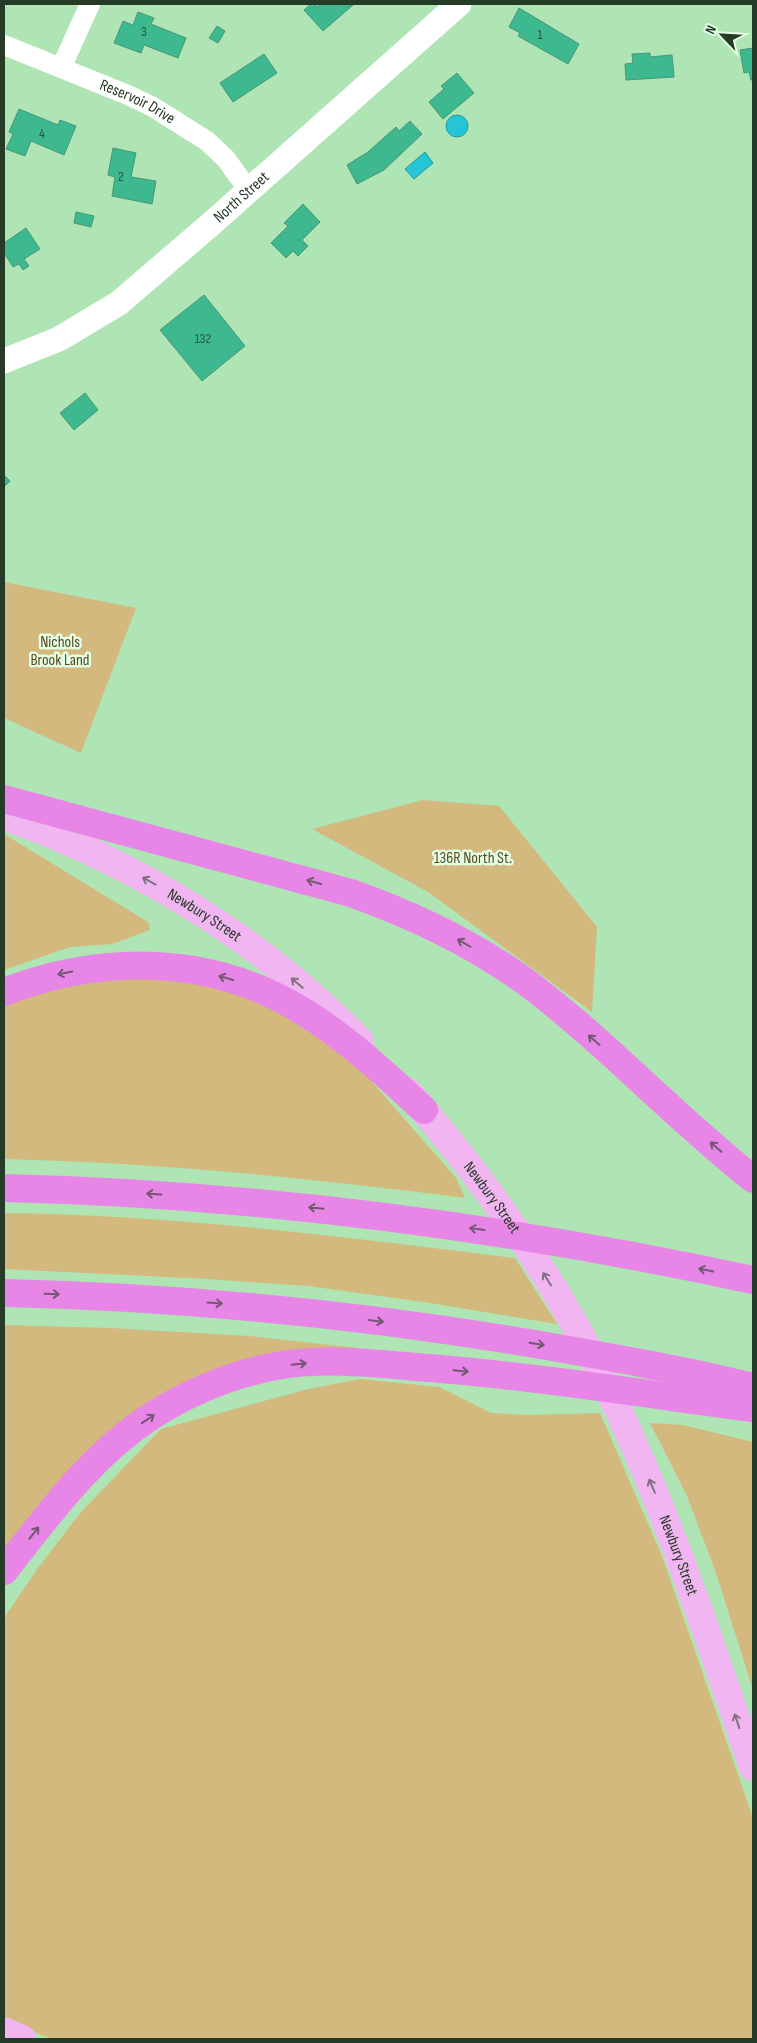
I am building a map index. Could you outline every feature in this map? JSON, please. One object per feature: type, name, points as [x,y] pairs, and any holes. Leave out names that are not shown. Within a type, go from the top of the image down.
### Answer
[{"type":"highway","points":[[4,799],[351,893],[404,913],[455,938],[502,966],[543,995],[753,1178]]},
{"type":"highway","points":[[4,992],[81,969],[111,966],[168,966],[224,977],[277,997],[327,1027],[372,1062],[424,1110]]},
{"type":"highway","points":[[4,1188],[166,1195],[364,1214],[560,1242],[753,1280]]},
{"type":"highway","points":[[4,1293],[214,1303],[369,1320],[480,1335],[601,1355],[753,1387]]},
{"type":"highway","points":[[4,1571],[80,1477],[127,1434],[152,1416],[197,1391],[248,1373],[276,1366],[326,1361],[382,1363],[502,1375],[753,1408]]},
{"type":"main road","name":"Newbury Street","points":[[4,816],[63,839],[121,866],[180,899],[233,933],[285,973],[334,1015],[379,1060],[424,1110],[463,1158],[518,1234],[552,1288],[600,1372],[627,1430],[677,1549],[753,1767]]},
{"type":"main road","points":[[4,2031],[22,2039]]},
{"type":"street","points":[[61,68],[90,4]]},
{"type":"street","name":"North Street","points":[[4,361],[59,338],[119,303],[459,4]]},
{"type":"street","name":"Reservoir Drive","points":[[4,45],[136,99],[207,141],[226,158],[249,190]]},
{"type":"green space","name":"Nichols Brook Land","points":[[4,582],[136,608],[81,753],[4,718]]},
{"type":"green space","name":"136R North St.","points":[[423,800],[499,806],[597,927],[592,1012],[428,892],[312,829]]},
{"type":"green space","points":[[4,834],[148,922],[150,930],[112,944],[70,947],[4,970]]},
{"type":"green space","points":[[162,976],[244,995],[314,1031],[359,1067],[456,1178],[465,1198],[235,1172],[120,1164],[4,1159],[4,1005],[70,983]]},
{"type":"green space","points":[[4,1213],[132,1218],[260,1228],[515,1258],[557,1324],[430,1303],[308,1286],[4,1269]]},
{"type":"green space","points":[[4,1325],[111,1328],[249,1336],[358,1348],[358,1353],[196,1379],[4,1554]]},
{"type":"green space","points":[[360,1379],[439,1387],[491,1413],[526,1415],[600,1413],[662,1556],[753,1818],[753,2039],[52,2039],[4,2020],[4,1618],[38,1568],[81,1512],[161,1429],[308,1389]]},
{"type":"green space","points":[[650,1423],[683,1425],[753,1442],[753,1690],[716,1573],[687,1496]]},
{"type":"water","points":[[457,115],[465,118],[468,126],[465,134],[457,137],[449,134],[446,126],[449,118]]},
{"type":"water","points":[[425,152],[433,163],[414,179],[405,169]]},
{"type":"building","points":[[311,4],[315,4],[317,7],[321,4],[353,5],[323,31],[304,10]]},
{"type":"building","points":[[519,8],[579,44],[568,64],[518,36],[520,33],[509,27]]},
{"type":"building","points":[[138,12],[154,18],[151,24],[186,38],[178,58],[144,45],[141,53],[114,43],[123,21],[133,25]]},
{"type":"building","points":[[217,26],[225,31],[218,43],[209,38]]},
{"type":"building","points":[[753,48],[753,80],[751,80],[749,72],[744,73],[740,50]]},
{"type":"building","points":[[650,53],[650,57],[672,55],[674,77],[626,80],[625,64],[633,63],[632,54]]},
{"type":"building","points":[[264,54],[277,73],[233,102],[220,83]]},
{"type":"building","points":[[457,73],[474,93],[443,119],[429,102],[444,89],[441,86]]},
{"type":"building","points":[[19,109],[58,125],[60,120],[76,126],[64,155],[31,141],[25,156],[6,149],[13,134],[9,132]]},
{"type":"building","points":[[410,121],[422,134],[384,170],[357,184],[347,165],[368,152],[396,127],[399,131]]},
{"type":"building","points":[[113,148],[136,153],[131,177],[156,181],[152,204],[112,196],[115,177],[108,175]]},
{"type":"building","points":[[303,204],[320,222],[302,240],[308,246],[298,256],[293,251],[286,258],[271,243],[288,226],[284,223]]},
{"type":"building","points":[[76,212],[94,216],[91,227],[74,223]]},
{"type":"building","points":[[26,228],[40,249],[24,259],[29,266],[23,270],[19,264],[13,267],[4,253],[4,243]]},
{"type":"building","points":[[204,295],[245,346],[202,381],[160,330]]},
{"type":"building","points":[[85,393],[98,410],[74,430],[60,413]]},
{"type":"building","points":[[4,475],[10,481],[4,487]]}]
